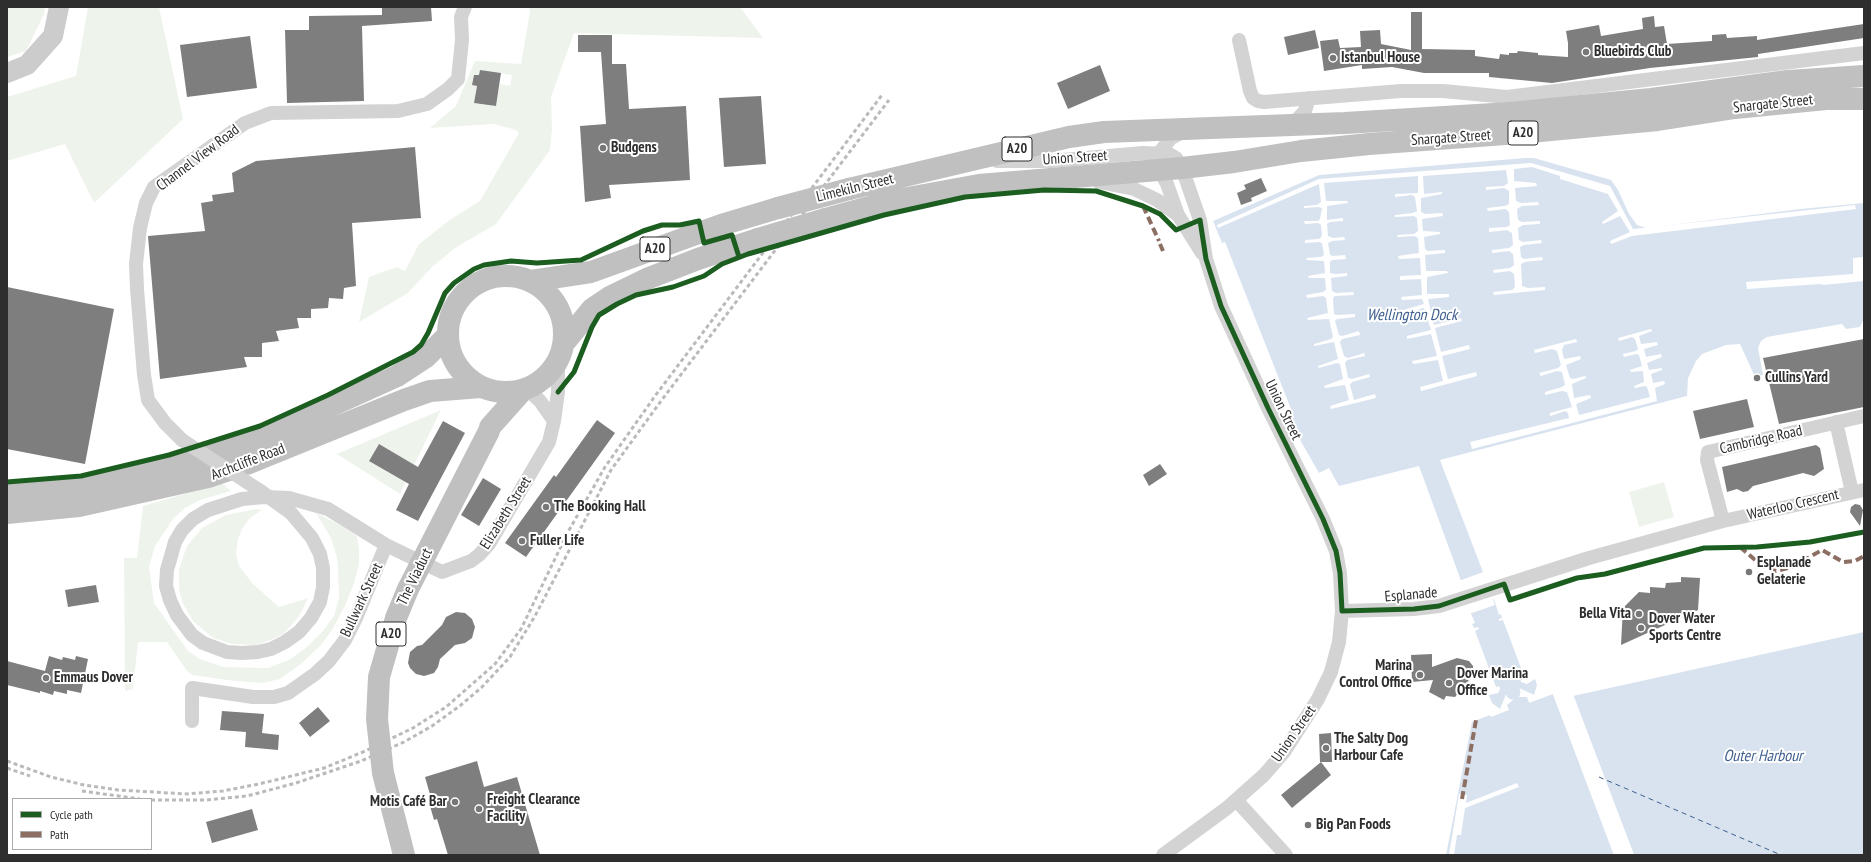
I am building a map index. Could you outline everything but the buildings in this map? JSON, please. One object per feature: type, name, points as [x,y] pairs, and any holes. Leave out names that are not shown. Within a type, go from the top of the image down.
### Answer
[{"type":"highway","name":"Snargate Street","points":[[1187,129],[1292,125],[1509,105],[1651,99],[1788,81],[1864,76]]},
{"type":"highway","name":"Snargate Street","points":[[1182,168],[1234,162],[1301,151],[1370,144],[1518,133],[1658,120],[1735,108],[1826,99],[1864,99]]},
{"type":"highway","name":"Limekiln Street","points":[[531,281],[591,272],[721,225],[850,188],[1076,136],[1104,132],[1187,129]]},
{"type":"highway","name":"A20","points":[[1159,161],[1182,168]]},
{"type":"highway","name":"Limekiln Street","points":[[561,352],[592,309],[610,297],[649,278],[698,259],[758,239],[891,201],[941,191],[979,184],[1069,176],[1159,161]]},
{"type":"highway","points":[[501,276],[513,276],[531,281],[544,290],[555,302],[563,321],[561,352],[545,378],[525,390],[507,393],[485,389],[470,380],[461,371],[454,360],[449,348],[448,335],[449,322],[459,300],[467,291],[477,283],[501,276]]},
{"type":"highway","name":"Archcliffe Road","points":[[7,492],[73,488],[107,482],[176,465],[226,449],[302,419],[397,376],[426,358],[448,335]]},
{"type":"highway","name":"Archcliffe Road","points":[[7,513],[79,506],[208,478],[430,391],[485,389]]},
{"type":"highway","name":"The Viaduct","points":[[485,389],[493,401],[490,429]]},
{"type":"highway","name":"The Viaduct","points":[[404,855],[389,801],[384,773],[377,719],[379,677],[396,618],[408,589],[490,429],[525,390]]},
{"type":"street","points":[[7,73],[27,65],[53,36],[59,7]]},
{"type":"street","name":"Channel View Road","points":[[324,580],[320,554],[312,538],[291,513],[259,490],[182,440],[165,423],[148,400],[144,375],[136,289],[136,264],[140,228],[146,203],[154,188],[245,122],[271,113],[398,111],[427,104],[448,89],[458,78],[462,40],[461,17],[465,7]]},
{"type":"street","name":"Snargate Street","points":[[1239,40],[1250,91],[1253,98],[1264,102],[1400,91],[1443,91],[1509,105],[1864,53]]},
{"type":"street","points":[[1292,125],[1305,110],[1309,98]]},
{"type":"street","points":[[1159,161],[1171,138],[1187,129]]},
{"type":"street","name":"Union Street","points":[[967,161],[1051,162],[1143,153],[1159,161],[1178,215],[1206,259]]},
{"type":"street","name":"Union Street","points":[[1163,855],[1236,800],[1274,763],[1294,737],[1318,699],[1335,657],[1339,642],[1342,611],[1340,573],[1336,551],[1221,306],[1206,259],[1200,220],[1182,168]]},
{"type":"street","name":"Union Street","points":[[1069,176],[1134,189],[1157,200],[1178,215]]},
{"type":"street","name":"Elizabeth Street","points":[[324,580],[320,602],[310,618],[298,632],[285,642],[271,649],[242,653],[227,652],[214,648],[203,643],[192,635],[175,610],[166,586],[167,570],[174,542],[182,530],[193,519],[208,510],[242,499],[264,497],[289,498],[328,509],[386,545],[442,572],[471,561],[489,544],[549,442],[554,421],[558,392],[561,352]]},
{"type":"street","points":[[525,390],[540,401],[554,421]]},
{"type":"street","name":"Cambridge Road","points":[[1723,521],[1707,460],[1708,452],[1864,416]]},
{"type":"street","points":[[1836,422],[1858,491]]},
{"type":"street","name":"Waterloo Crescent","points":[[1723,521],[1858,491]]},
{"type":"street","name":"Esplanade","points":[[1342,611],[1414,609],[1440,606],[1504,584],[1589,558],[1723,521]]},
{"type":"street","name":"Bullwark Street","points":[[192,721],[192,688],[274,697],[288,693],[315,674],[329,661],[345,640],[356,618],[386,545]]},
{"type":"street","points":[[1236,800],[1286,855]]},
{"type":"shaded area","points":[[7,7],[45,7],[44,14],[26,51],[7,57]]},
{"type":"shaded area","points":[[88,7],[159,7],[183,119],[94,203],[65,144],[7,161],[7,97],[76,76]]},
{"type":"shaded area","points":[[529,7],[740,7],[763,38],[574,33],[551,97],[552,129],[550,150],[496,224],[455,248],[431,268],[408,293],[359,322],[369,277],[397,267],[405,271],[419,244],[451,219],[480,201],[519,133],[516,130],[494,124],[430,128],[456,106],[475,61],[521,64],[530,12]],"holes":[[[480,70],[512,75],[510,86],[500,84],[496,106],[474,103],[477,86],[472,85],[474,75],[479,75]]]},
{"type":"shaded area","points":[[441,410],[400,494],[337,454]],"holes":[[[379,444],[411,463],[369,460]]]},
{"type":"shaded area","points":[[1664,482],[1674,517],[1639,527],[1629,492]]},
{"type":"shaded area","points":[[222,483],[231,491],[200,500],[185,508],[173,519],[155,546],[149,567],[154,603],[188,651],[200,659],[224,667],[268,668],[289,660],[306,648],[322,632],[334,616],[339,598],[338,569],[337,557],[331,538],[316,513],[342,526],[357,536],[359,564],[354,583],[345,606],[332,630],[321,645],[301,664],[280,679],[263,683],[192,675],[187,671],[167,642],[138,642],[133,689],[125,691],[124,558],[137,558],[143,506]]},
{"type":"shaded area","points":[[256,509],[262,510],[250,518],[242,529],[238,539],[236,553],[239,566],[253,584],[279,607],[308,598],[297,619],[283,634],[256,645],[232,644],[213,638],[193,621],[182,602],[179,589],[179,569],[187,546],[202,528],[226,515]]},
{"type":"water","name":"Wellington Dock","points":[[1534,158],[1611,180],[1618,190],[1629,214],[1637,225],[1646,228],[1801,209],[1864,203],[1864,257],[1853,258],[1853,274],[1746,282],[1747,289],[1864,281],[1864,319],[1860,327],[1846,329],[1842,324],[1767,337],[1761,341],[1758,348],[1763,375],[1755,377],[1740,344],[1726,345],[1702,354],[1696,361],[1688,378],[1687,396],[1440,460],[1483,572],[1491,600],[1494,599],[1499,615],[1501,614],[1502,618],[1499,619],[1499,621],[1503,620],[1524,676],[1520,678],[1521,682],[1527,684],[1535,679],[1537,685],[1534,695],[1519,688],[1507,692],[1500,709],[1492,703],[1489,695],[1498,693],[1500,689],[1499,686],[1496,687],[1475,631],[1479,629],[1478,627],[1474,628],[1472,624],[1475,623],[1469,609],[1471,608],[1419,466],[1339,486],[1329,468],[1319,473],[1295,431],[1289,416],[1291,409],[1225,242],[1222,243],[1213,221],[1319,175]]},
{"type":"water","name":"Outer Harbour","points":[[1864,632],[1864,855],[1634,855],[1573,696]]},
{"type":"water","points":[[1513,692],[1520,697],[1527,697],[1529,703],[1553,694],[1614,855],[1446,855],[1472,722],[1509,710],[1507,705],[1513,700]]},
{"type":"pier","points":[[1531,163],[1610,186],[1633,229],[1855,205],[1856,209],[1632,236],[1611,244],[1610,241],[1630,232],[1620,216],[1603,224],[1602,222],[1618,211],[1608,194],[1560,179],[1560,176],[1532,167],[1514,169],[1514,181],[1536,183],[1537,186],[1515,188],[1516,201],[1521,203],[1538,202],[1539,205],[1522,206],[1517,209],[1518,220],[1522,222],[1540,221],[1540,224],[1523,225],[1518,228],[1519,240],[1523,242],[1541,240],[1542,243],[1524,245],[1520,247],[1521,257],[1524,259],[1542,257],[1543,260],[1525,262],[1521,264],[1522,286],[1528,288],[1545,287],[1545,290],[1494,295],[1493,292],[1512,290],[1515,287],[1514,274],[1510,271],[1494,273],[1493,270],[1510,268],[1514,265],[1513,254],[1509,251],[1492,253],[1492,250],[1509,248],[1513,245],[1512,233],[1507,230],[1489,232],[1489,228],[1507,227],[1510,225],[1509,212],[1506,209],[1488,211],[1487,208],[1505,206],[1509,204],[1509,191],[1504,188],[1486,190],[1486,187],[1504,186],[1508,183],[1506,170],[1423,176],[1424,194],[1442,192],[1442,194],[1421,198],[1421,212],[1425,214],[1442,213],[1443,216],[1422,219],[1423,231],[1440,232],[1440,234],[1424,237],[1425,249],[1428,251],[1445,250],[1445,253],[1425,255],[1426,271],[1447,271],[1448,273],[1427,277],[1427,294],[1449,294],[1449,297],[1428,299],[1434,325],[1461,318],[1462,321],[1435,328],[1441,352],[1469,345],[1470,349],[1442,356],[1448,379],[1476,372],[1477,376],[1421,391],[1420,387],[1443,381],[1438,360],[1413,364],[1412,361],[1437,356],[1431,334],[1407,339],[1407,336],[1431,330],[1424,308],[1401,314],[1400,311],[1424,304],[1422,299],[1402,300],[1401,297],[1422,295],[1421,279],[1400,280],[1400,276],[1421,275],[1420,258],[1399,259],[1398,256],[1419,253],[1418,238],[1414,236],[1398,237],[1397,235],[1414,234],[1418,231],[1417,218],[1414,216],[1395,217],[1395,215],[1413,213],[1417,211],[1415,197],[1412,195],[1395,197],[1395,194],[1418,193],[1418,176],[1324,183],[1326,201],[1347,201],[1348,203],[1327,206],[1327,220],[1343,218],[1343,221],[1330,222],[1327,224],[1328,236],[1333,238],[1344,237],[1345,240],[1332,241],[1328,243],[1330,255],[1345,255],[1346,259],[1332,260],[1330,262],[1330,273],[1347,273],[1347,276],[1331,278],[1332,291],[1336,293],[1353,292],[1354,295],[1335,296],[1333,298],[1334,314],[1355,314],[1355,317],[1337,319],[1335,321],[1339,335],[1342,336],[1359,331],[1360,335],[1342,339],[1340,342],[1344,356],[1348,358],[1364,353],[1365,356],[1347,360],[1345,363],[1348,378],[1352,379],[1369,374],[1370,377],[1352,382],[1350,385],[1354,400],[1375,394],[1376,398],[1331,409],[1330,406],[1349,400],[1345,385],[1325,388],[1324,386],[1343,379],[1340,364],[1337,363],[1319,368],[1318,366],[1338,359],[1334,342],[1314,346],[1314,344],[1333,337],[1329,319],[1308,320],[1307,318],[1328,313],[1326,298],[1323,296],[1307,298],[1306,295],[1323,292],[1326,290],[1325,278],[1309,278],[1308,276],[1325,273],[1324,261],[1307,260],[1306,258],[1321,257],[1324,255],[1322,243],[1305,243],[1305,240],[1319,239],[1322,236],[1321,225],[1318,223],[1305,224],[1304,221],[1318,221],[1320,219],[1322,208],[1304,208],[1304,206],[1317,205],[1321,202],[1319,184],[1218,228],[1217,225],[1319,179]]},
{"type":"pier","points":[[1651,329],[1652,331],[1639,336],[1641,344],[1657,342],[1658,345],[1644,349],[1646,357],[1661,354],[1662,357],[1647,363],[1649,370],[1662,368],[1662,370],[1651,374],[1653,383],[1664,381],[1665,384],[1655,388],[1657,401],[1472,449],[1470,442],[1569,418],[1568,413],[1565,411],[1550,416],[1550,413],[1572,407],[1567,392],[1562,391],[1545,395],[1545,392],[1565,385],[1562,372],[1557,371],[1541,376],[1539,373],[1558,368],[1561,365],[1557,351],[1552,349],[1535,353],[1534,350],[1576,339],[1577,342],[1564,345],[1562,350],[1564,359],[1580,356],[1581,359],[1566,365],[1570,378],[1573,379],[1585,376],[1586,378],[1572,384],[1574,398],[1590,395],[1591,398],[1576,404],[1579,415],[1650,397],[1647,387],[1635,388],[1634,386],[1644,382],[1643,371],[1631,372],[1630,370],[1642,366],[1639,355],[1636,354],[1624,357],[1623,354],[1636,351],[1638,349],[1635,339],[1632,337],[1619,341],[1618,338]]},
{"type":"pier","points":[[1483,572],[1495,605],[1469,614],[1467,609],[1469,607],[1459,581]]},
{"type":"pier","points":[[1553,694],[1555,694],[1616,855],[1614,855]]},
{"type":"pier","points":[[1573,694],[1634,855],[1632,855],[1572,696]]},
{"type":"pier","points":[[1517,783],[1519,787],[1465,808],[1461,835],[1457,835],[1454,855],[1449,855],[1459,794],[1467,795],[1466,803]]},
{"type":"waterway","points":[[1506,670],[1513,692]]},
{"type":"ferry route","points":[[1599,777],[1781,855]]},
{"type":"railway","points":[[7,761],[51,777],[84,785],[118,790],[187,794],[223,791],[324,768],[363,752],[413,728],[446,707],[495,664],[521,629],[568,532],[605,467],[655,396],[882,95]]},
{"type":"railway","points":[[152,800],[206,800],[247,796],[296,783],[361,761],[404,742],[432,726],[461,705],[482,687],[510,657],[535,616],[611,470],[661,401],[889,100]]},
{"type":"railway","points":[[7,768],[30,776]]},
{"type":"railway","points":[[82,791],[133,798]]},
{"type":"marked path","points":[[1143,206],[1159,241]]},
{"type":"marked path","points":[[1160,244],[1163,251]]},
{"type":"marked path","points":[[1740,547],[1761,565],[1776,571],[1792,567],[1822,550],[1843,562],[1855,561],[1864,556]]},
{"type":"marked path","points":[[1462,799],[1476,720]]},
{"type":"cycle path","points":[[558,392],[574,372],[592,327],[599,315],[636,295],[673,287],[704,276],[722,264],[748,254],[884,215],[965,197],[1044,190],[1096,191],[1143,206],[1160,214],[1176,230],[1200,220],[1206,259],[1221,306],[1268,408],[1323,519],[1336,551],[1340,573],[1342,611],[1414,609],[1439,606],[1504,584],[1510,600],[1577,578],[1605,574],[1704,548],[1757,547],[1810,542],[1864,532]]},
{"type":"cycle path","points":[[7,482],[81,476],[169,455],[260,426],[328,395],[413,352],[421,345],[428,333],[445,293],[454,283],[474,269],[484,265],[511,261],[537,263],[581,260],[643,231],[662,225],[680,225],[699,221],[704,243],[732,235],[739,257]]},
{"type":"place","name":"Bluebirds Club","points":[[1586,52]]},
{"type":"place","name":"Istanbul House","points":[[1333,58]]},
{"type":"place","name":"Budgens","points":[[603,148]]},
{"type":"place","name":"Cullins Yard","points":[[1757,378]]},
{"type":"place","name":"The Booking Hall","points":[[546,507]]},
{"type":"place","name":"Fuller Life","points":[[522,541]]},
{"type":"place","name":"Esplanade Gelaterie","points":[[1749,572]]},
{"type":"place","name":"Bella Vita","points":[[1639,614]]},
{"type":"place","name":"Dover Water Sports Centre","points":[[1641,628]]},
{"type":"place","name":"Marina Control Office","points":[[1420,675]]},
{"type":"place","name":"Emmaus Dover","points":[[46,678]]},
{"type":"place","name":"Dover Marina Office","points":[[1449,683]]},
{"type":"place","name":"The Salty Dog Harbour Cafe","points":[[1326,748]]},
{"type":"place","name":"Motis Café Bar","points":[[455,802]]},
{"type":"place","name":"Freight Clearance Facility","points":[[479,809]]},
{"type":"place","name":"Big Pan Foods","points":[[1308,825]]}]
